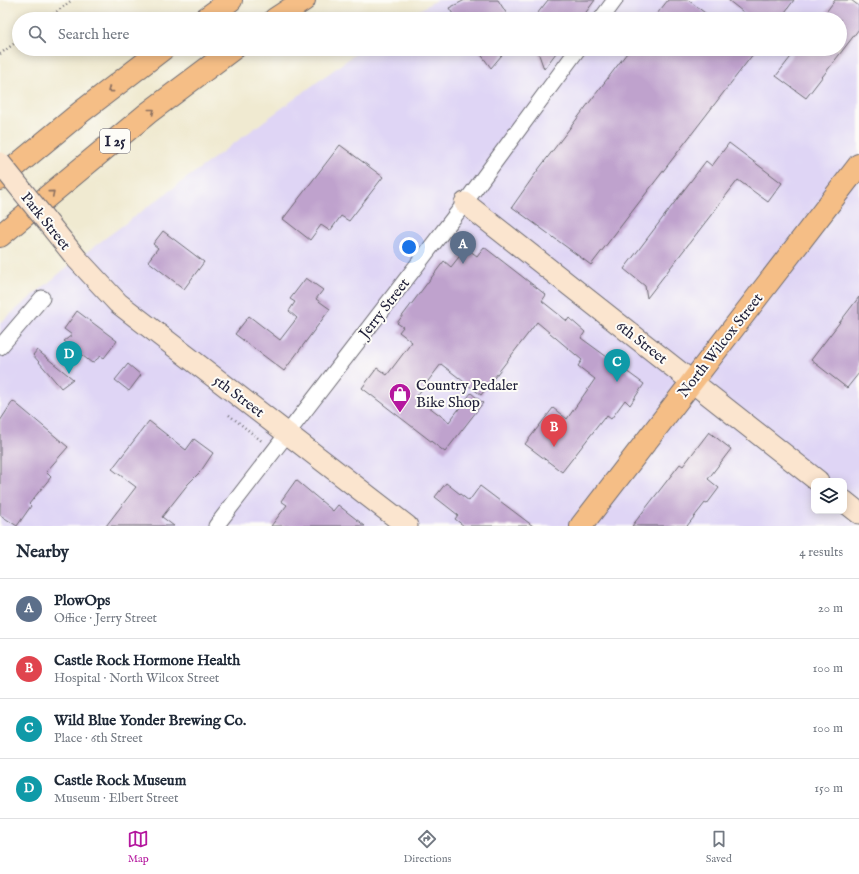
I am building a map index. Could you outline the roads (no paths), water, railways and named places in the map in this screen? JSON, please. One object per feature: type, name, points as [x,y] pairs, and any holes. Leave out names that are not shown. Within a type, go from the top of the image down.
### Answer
[{"type":"main road","points":[[215,12],[231,0]]},
{"type":"main road","points":[[286,12],[304,0]]},
{"type":"main road","points":[[0,179],[81,112],[155,56]]},
{"type":"main road","name":"I 25","points":[[0,236],[148,113],[224,56]]},
{"type":"main road","name":"North Wilcox Street","points":[[581,526],[859,165]]},
{"type":"street","points":[[606,12],[615,0]]},
{"type":"street","name":"Jerry Street","points":[[216,526],[465,203],[573,56]]},
{"type":"street","name":"Park Street","points":[[0,163],[77,259]]},
{"type":"street","name":"6th Street","points":[[465,203],[814,478]]},
{"type":"street","name":"5th Street","points":[[77,259],[118,303],[407,526]]},
{"type":"street","points":[[0,347],[42,298]]},
{"type":"street","points":[[847,503],[859,513]]},
{"type":"place","name":"PlowOps","points":[[463,264]]},
{"type":"place","name":"Castle Rock Museum","points":[[69,374]]},
{"type":"place","name":"Wild Blue Yonder Brewing Co.","points":[[617,382]]},
{"type":"place","name":"Country Pedaler Bike Shop","points":[[400,414]]},
{"type":"place","name":"Castle Rock Hormone Health","points":[[554,447]]}]
